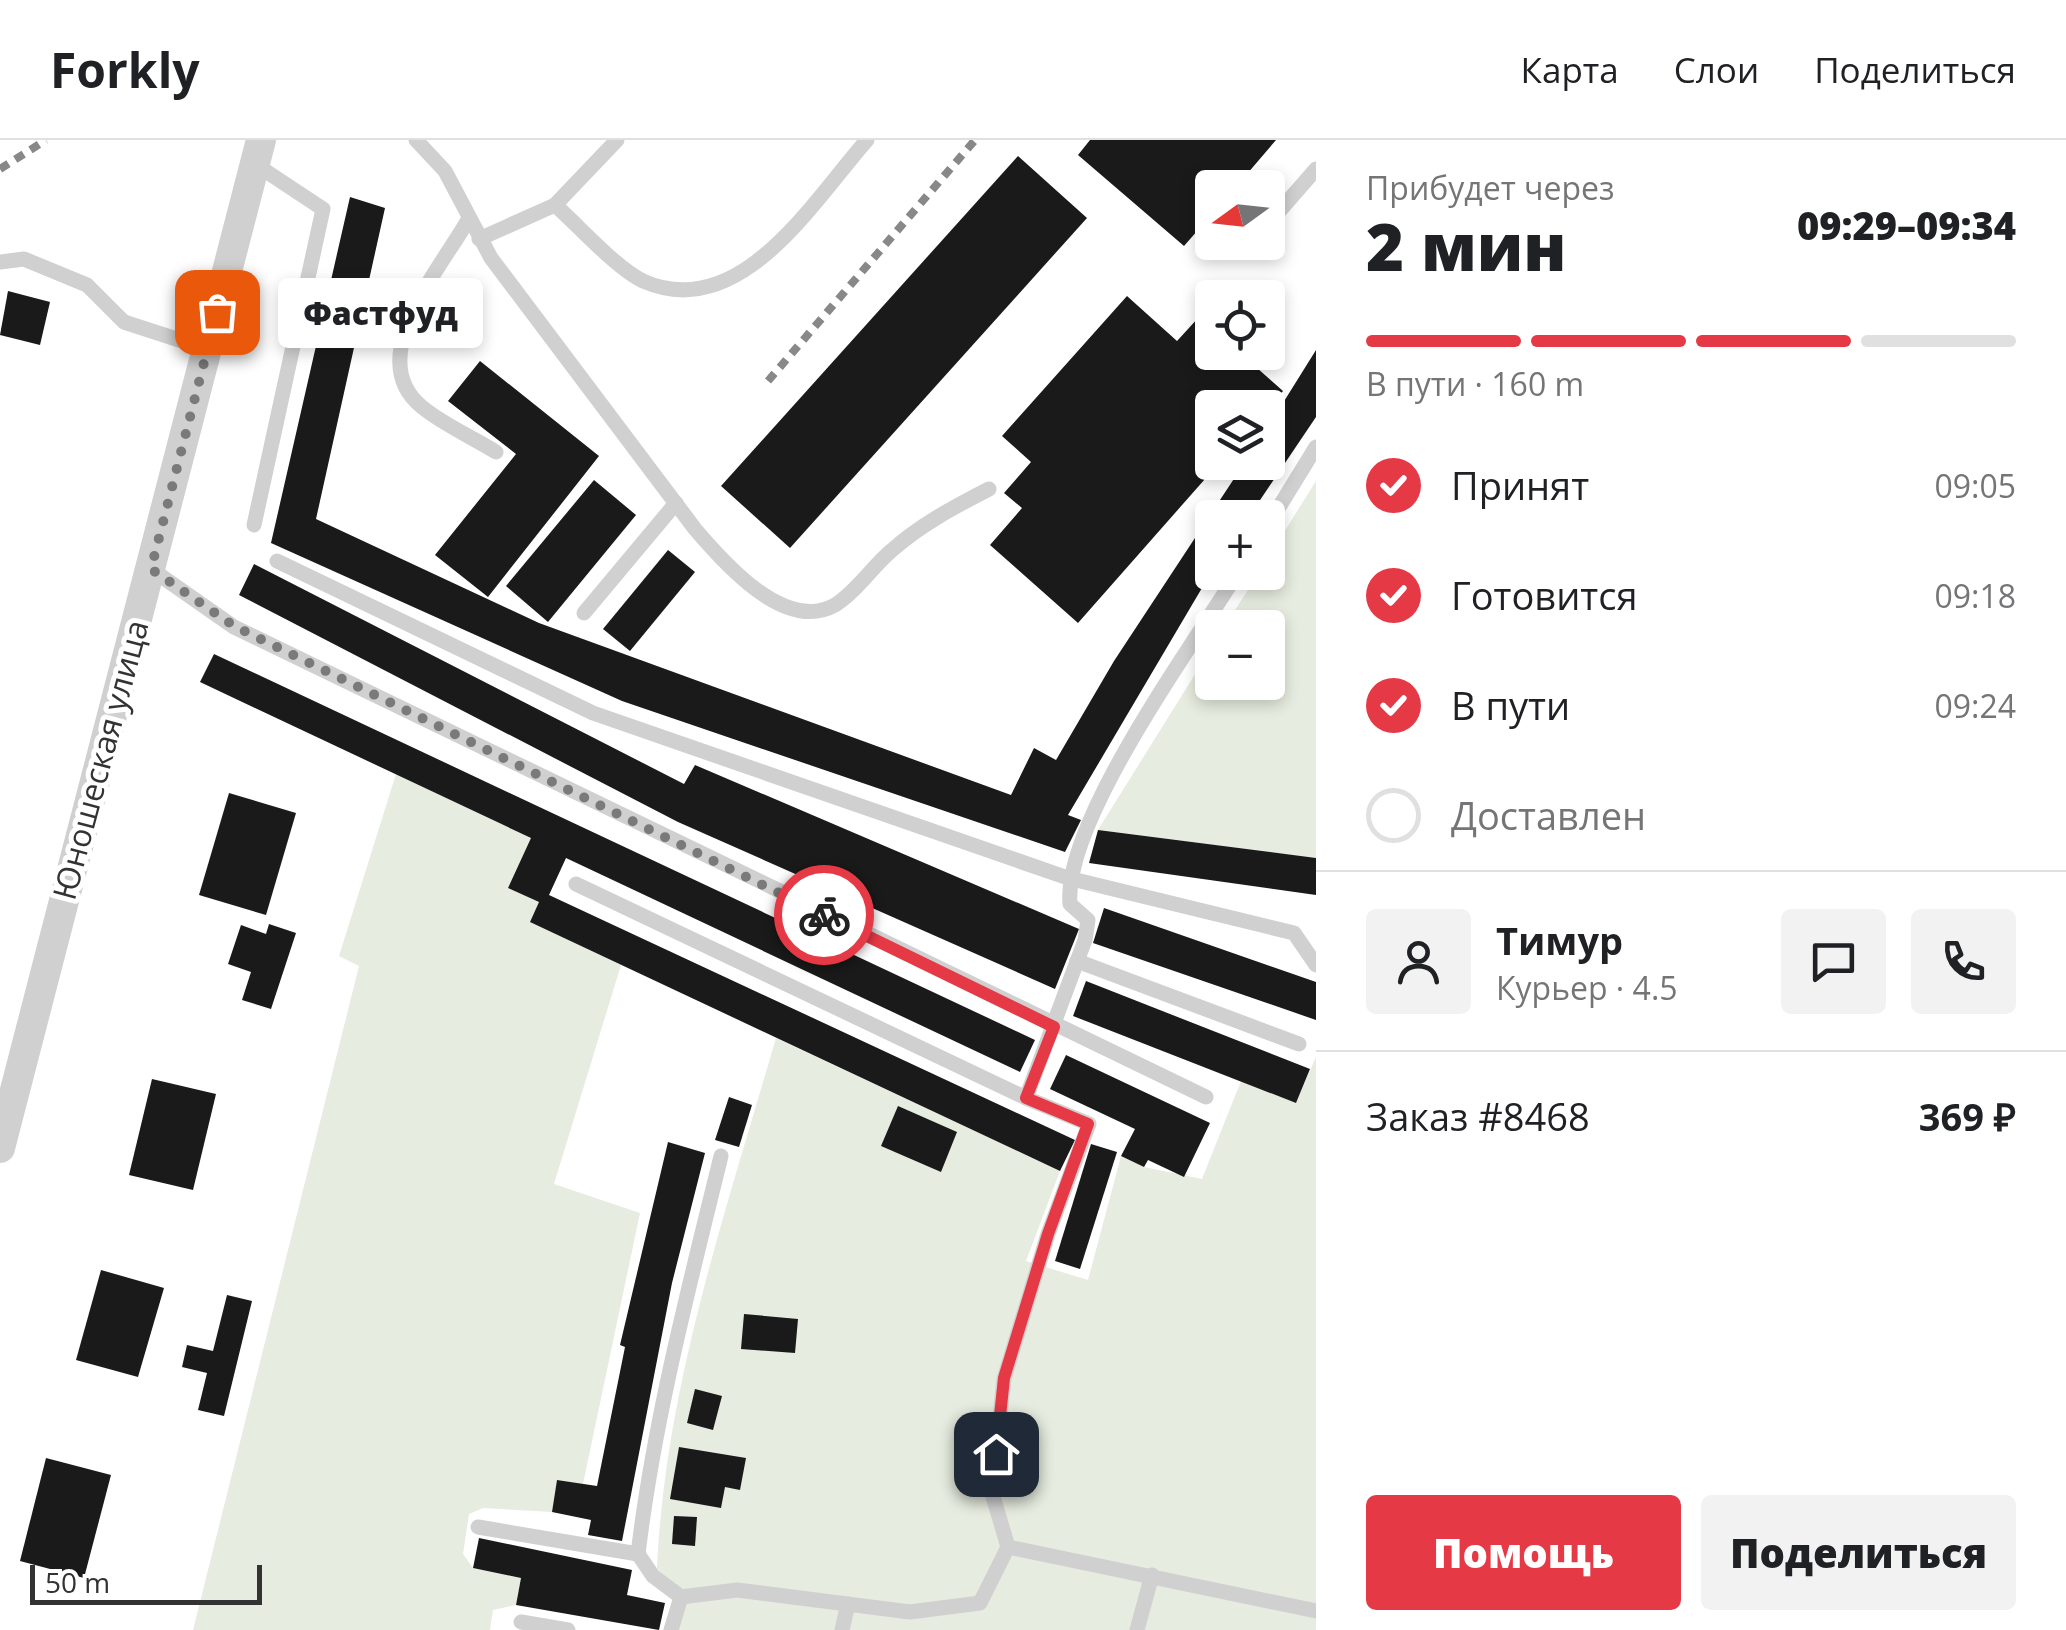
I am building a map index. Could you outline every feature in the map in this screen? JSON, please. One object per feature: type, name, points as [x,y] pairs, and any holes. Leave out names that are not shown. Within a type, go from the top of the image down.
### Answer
[{"type":"street","name":"Юношеская улица","points":[[0,1148],[258,152]]},
{"type":"lane","points":[[416,140],[445,171],[478,239],[676,503],[710,547],[749,583],[792,609],[806,612],[834,605],[914,532],[989,489]]},
{"type":"lane","points":[[478,239],[555,205],[616,140]]},
{"type":"lane","points":[[555,205],[640,280],[666,288],[695,290],[725,283],[755,267],[867,140]]},
{"type":"lane","points":[[254,525],[323,209],[258,152]]},
{"type":"lane","points":[[1285,205],[1316,169]]},
{"type":"lane","points":[[468,220],[408,319],[400,367],[410,395],[422,407],[496,452]]},
{"type":"lane","points":[[0,262],[24,259],[87,285],[124,322],[208,349]]},
{"type":"lane","points":[[1283,500],[1316,447]]},
{"type":"lane","points":[[584,613],[676,503]]},
{"type":"lane","points":[[277,561],[593,713],[1068,878],[1294,933],[1316,965]]},
{"type":"lane","points":[[151,569],[234,626],[1054,1027],[1206,1097]]},
{"type":"lane","points":[[1026,1098],[1077,961],[1088,920],[1070,904],[1068,878],[1100,796],[1227,590]]},
{"type":"lane","points":[[576,884],[1088,1124],[1048,1234],[1004,1378],[992,1493],[1008,1547],[980,1603],[910,1612],[736,1590],[681,1597],[654,1576],[638,1554],[645,1495],[676,1346],[722,1156]]},
{"type":"lane","points":[[1077,961],[1299,1044]]},
{"type":"lane","points":[[478,1527],[638,1554]]},
{"type":"lane","points":[[1008,1547],[1316,1610]]},
{"type":"lane","points":[[1137,1630],[1152,1575]]},
{"type":"lane","points":[[671,1630],[681,1597]]},
{"type":"lane","points":[[842,1630],[848,1604]]},
{"type":"lane","points":[[520,1622],[568,1630]]},
{"type":"shaded area","points":[[1316,481],[1316,858],[1098,830],[1195,674],[1195,700],[1285,700],[1285,610],[1235,610],[1248,590],[1285,590],[1285,531]]},
{"type":"shaded area","points":[[396,774],[531,838],[508,888],[539,902],[530,922],[621,965],[554,1184],[640,1213],[583,1484],[557,1480],[552,1512],[483,1508],[469,1514],[463,1554],[473,1568],[521,1578],[516,1605],[493,1610],[490,1630],[193,1630],[359,966],[339,956]]},
{"type":"shaded area","points":[[776,1038],[1060,1171],[1026,1261],[1088,1280],[1121,1156],[1144,1167],[1202,1179],[1241,1081],[1296,1103],[1316,1057],[1316,1630],[677,1630],[681,1597],[657,1568],[672,1433],[718,1234]]},
{"type":"building","points":[[1090,140],[1276,140],[1250,170],[1195,170],[1195,233],[1184,246],[1078,155]]},
{"type":"building","points":[[1018,156],[1087,218],[790,548],[721,486]]},
{"type":"building","points":[[350,197],[385,208],[316,519],[539,623],[1011,795],[1034,748],[1056,760],[1114,661],[1195,538],[1195,590],[1201,590],[1068,815],[1081,820],[1065,852],[622,701],[271,543]]},
{"type":"building","points":[[8,291],[50,302],[40,345],[0,335]]},
{"type":"building","points":[[1127,296],[1177,341],[1195,321],[1195,370],[1259,370],[1282,390],[1195,390],[1195,480],[1204,480],[1078,623],[990,545],[1022,508],[1004,493],[1031,462],[1002,436]]},
{"type":"building","points":[[1316,350],[1316,417],[1285,463],[1285,400]]},
{"type":"building","points":[[480,361],[599,456],[488,597],[435,555],[516,454],[448,401]]},
{"type":"building","points":[[594,480],[636,515],[548,622],[506,586]]},
{"type":"building","points":[[1233,480],[1274,480],[1260,500],[1220,500]]},
{"type":"building","points":[[668,550],[695,572],[630,651],[603,629]]},
{"type":"building","points":[[254,564],[684,784],[695,765],[1079,929],[1055,989],[678,822],[239,595]]},
{"type":"building","points":[[214,654],[1035,1040],[1020,1072],[566,858],[549,895],[1075,1140],[1060,1171],[530,922],[539,902],[508,888],[531,838],[200,682]]},
{"type":"building","points":[[229,793],[296,813],[266,915],[199,895]]},
{"type":"building","points":[[1098,830],[1316,858],[1316,895],[1089,863]]},
{"type":"building","points":[[1104,908],[1316,982],[1316,1020],[1093,943]]},
{"type":"building","points":[[269,924],[296,933],[271,1009],[242,1000],[251,972],[228,964],[241,925],[266,934]]},
{"type":"building","points":[[1086,981],[1310,1069],[1296,1103],[1073,1016]]},
{"type":"building","points":[[1066,1055],[1210,1123],[1184,1177],[1148,1160],[1144,1167],[1121,1156],[1135,1129],[1050,1089]]},
{"type":"building","points":[[152,1079],[216,1094],[193,1190],[129,1175]]},
{"type":"building","points":[[729,1097],[752,1105],[739,1147],[715,1140]]},
{"type":"building","points":[[898,1106],[957,1132],[941,1172],[881,1146]]},
{"type":"building","points":[[668,1142],[705,1153],[672,1283],[622,1541],[588,1535],[591,1520],[552,1512],[557,1480],[597,1486],[625,1347],[620,1345]]},
{"type":"building","points":[[1091,1144],[1117,1152],[1080,1269],[1055,1261]]},
{"type":"building","points":[[101,1270],[164,1288],[138,1377],[76,1360]]},
{"type":"building","points":[[227,1295],[252,1301],[224,1416],[198,1410],[207,1373],[182,1367],[187,1345],[213,1351]]},
{"type":"building","points":[[744,1314],[798,1319],[795,1353],[741,1349]]},
{"type":"building","points":[[695,1389],[722,1396],[713,1430],[687,1423]]},
{"type":"building","points":[[679,1447],[746,1458],[740,1490],[725,1487],[721,1508],[670,1499]]},
{"type":"building","points":[[46,1458],[111,1475],[84,1578],[20,1561]]},
{"type":"building","points":[[674,1516],[697,1517],[695,1546],[672,1544]]},
{"type":"building","points":[[479,1538],[632,1570],[627,1595],[665,1603],[659,1630],[516,1605],[521,1578],[473,1568]]},
{"type":"railway","points":[[0,169],[46,140]]},
{"type":"railway","points":[[768,381],[975,140]]},
{"type":"way so far","points":[[217,312],[151,569],[234,626],[824,915]]},
{"type":"place","name":"Фастфуд","points":[[217,312]]},
{"type":"route","points":[[824,915],[1054,1027],[1026,1098],[1088,1124],[1048,1234],[1004,1378],[996,1454]]}]
